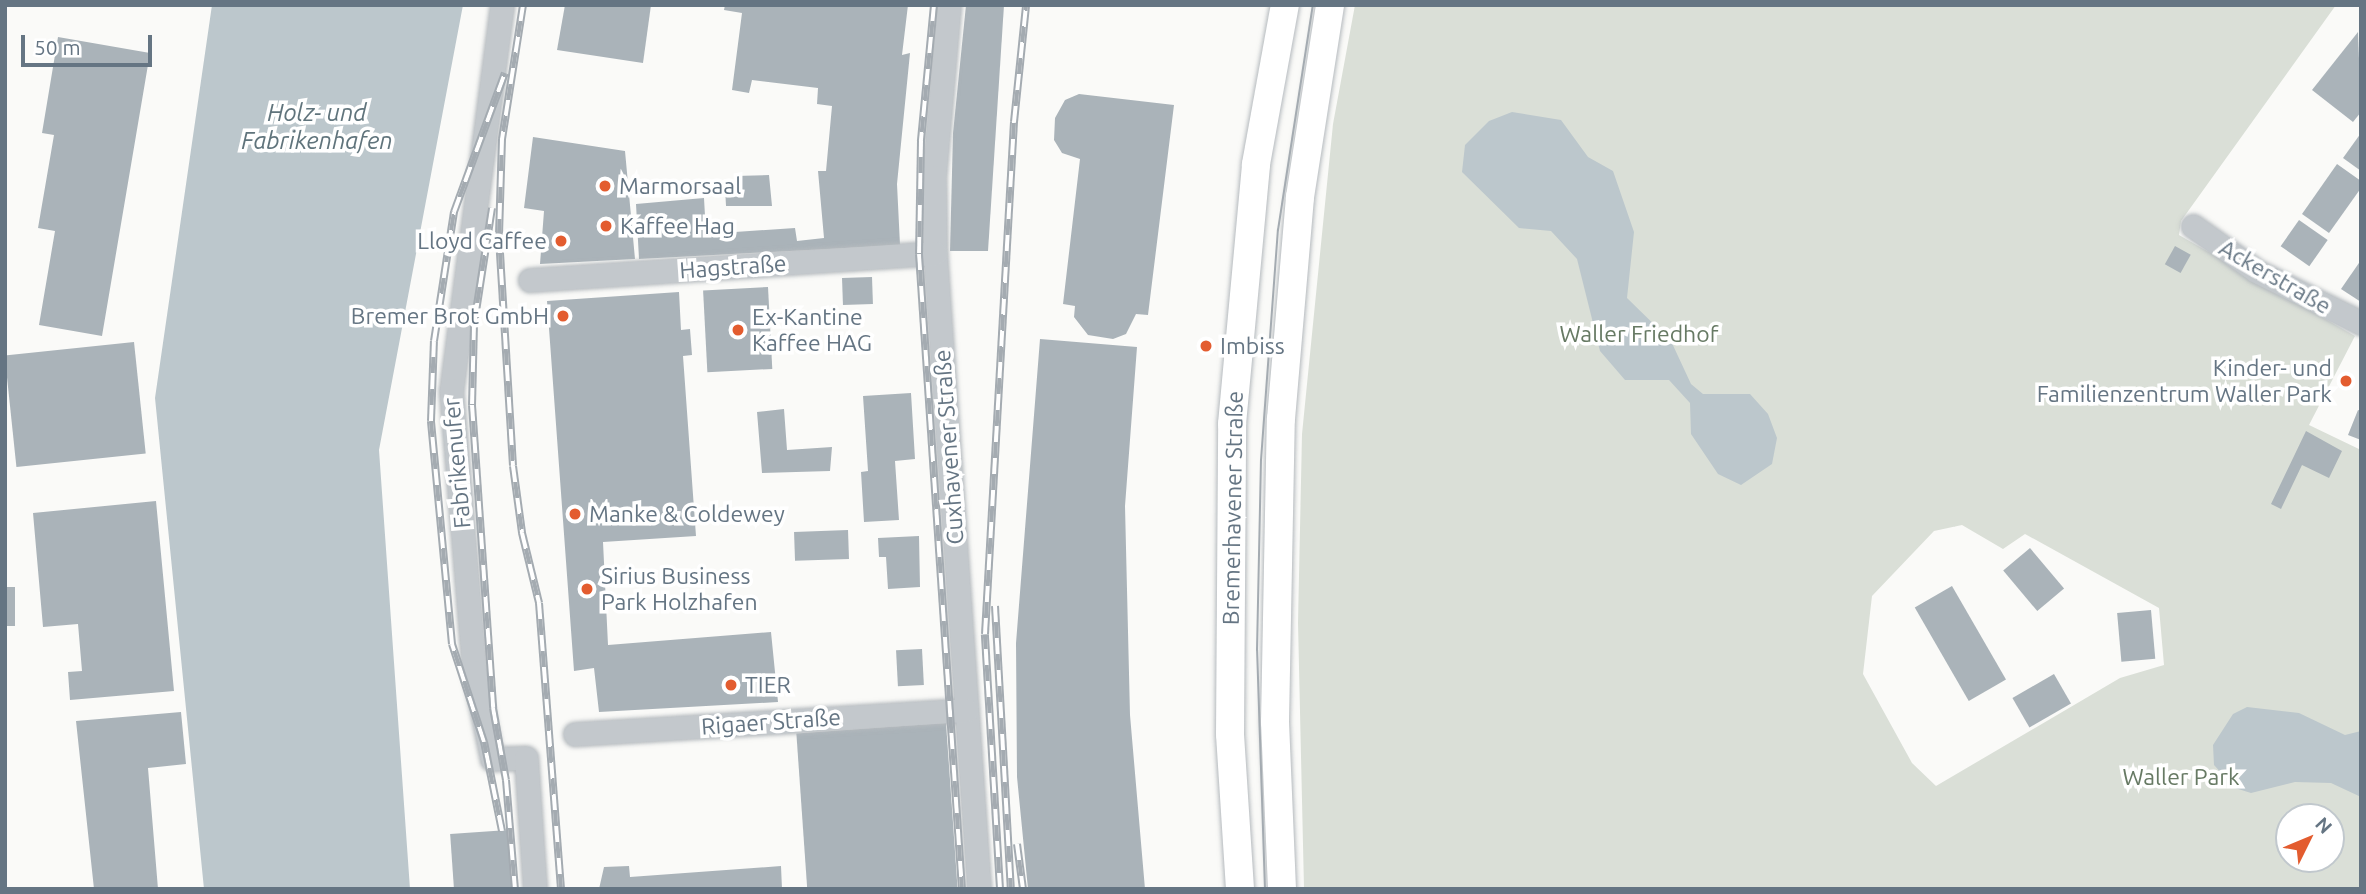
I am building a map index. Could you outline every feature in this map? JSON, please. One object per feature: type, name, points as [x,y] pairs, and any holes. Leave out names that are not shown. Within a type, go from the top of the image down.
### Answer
[{"type":"main road","name":"Bremerhavener Straße","points":[[1240,889],[1230,734],[1232,424],[1256,164],[1284,5]]},
{"type":"main road","name":"Bremerhavener Straße","points":[[1282,889],[1276,722],[1281,419],[1300,197],[1330,5]]},
{"type":"street","name":"Fabrikenufer","points":[[502,5],[451,390],[474,671],[492,759],[526,758],[535,889]]},
{"type":"street","name":"Cuxhavener Straße","points":[[949,5],[935,163],[935,253],[979,889]]},
{"type":"street","name":"Ackerstraße","points":[[2193,226],[2256,271],[2361,323]]},
{"type":"street","name":"Hagstraße","points":[[530,280],[935,253]]},
{"type":"street","name":"Rigaer Straße","points":[[575,734],[967,710]]},
{"type":"green space","name":"Waller Friedhof","points":[[1355,5],[2336,5],[2181,221],[2179,235],[2355,336],[2309,425],[2361,450],[2361,889],[1304,889],[1298,623],[1302,434],[1333,124]],"holes":[[[1962,525],[2003,549],[2025,534],[2159,608],[2164,665],[2120,678],[1936,786],[1912,763],[1863,674],[1872,596],[1934,531]]]},
{"type":"water","name":"Holz- und Fabrikenhafen","points":[[212,5],[463,5],[379,450],[410,889],[204,889],[155,398]]},
{"type":"water","points":[[1512,112],[1561,120],[1588,157],[1613,171],[1634,232],[1627,298],[1671,341],[1691,384],[1703,394],[1750,394],[1768,414],[1777,438],[1772,464],[1741,485],[1718,474],[1691,434],[1690,403],[1669,380],[1625,380],[1600,351],[1577,259],[1551,231],[1519,228],[1462,172],[1465,145],[1489,121]]},
{"type":"water","points":[[2247,707],[2299,713],[2345,735],[2361,731],[2361,797],[2331,783],[2295,782],[2251,793],[2235,788],[2214,765],[2213,745],[2233,714]]},
{"type":"building","points":[[565,5],[651,5],[643,63],[557,50]]},
{"type":"building","points":[[725,5],[908,5],[902,55],[910,53],[897,184],[900,245],[639,259],[636,204],[704,198],[706,234],[795,228],[797,241],[824,238],[818,171],[826,171],[832,106],[817,104],[818,88],[752,80],[749,93],[732,90],[742,13],[724,10]]},
{"type":"building","points":[[966,5],[1004,5],[988,251],[950,251],[953,133]]},
{"type":"building","points":[[2358,32],[2361,112],[2353,122],[2312,90]]},
{"type":"building","points":[[58,37],[150,53],[102,336],[39,325],[55,231],[38,228],[54,135],[42,133]]},
{"type":"building","points":[[1079,94],[1174,105],[1148,315],[1136,314],[1126,334],[1113,339],[1088,335],[1074,317],[1075,306],[1063,304],[1080,159],[1062,153],[1054,140],[1055,118],[1065,100]]},
{"type":"building","points":[[2361,133],[2361,171],[2343,158]]},
{"type":"building","points":[[533,137],[625,151],[635,259],[540,264],[544,211],[524,208]]},
{"type":"building","points":[[2337,164],[2361,181],[2361,188],[2329,233],[2302,214]]},
{"type":"building","points":[[769,175],[772,206],[726,206],[725,187],[740,187],[735,176]]},
{"type":"building","points":[[2299,220],[2328,240],[2309,266],[2281,246]]},
{"type":"building","points":[[2175,246],[2191,255],[2181,273],[2165,264]]},
{"type":"building","points":[[2361,260],[2361,302],[2341,289]]},
{"type":"building","points":[[872,277],[873,304],[843,305],[842,278]]},
{"type":"building","name":"Ex-Kantine Kaffee HAG","points":[[768,287],[772,369],[707,372],[703,290]]},
{"type":"building","points":[[679,292],[681,330],[690,329],[692,355],[683,356],[696,536],[603,542],[608,645],[771,632],[778,702],[599,712],[594,668],[574,671],[547,301]]},
{"type":"building","points":[[1040,339],[1137,347],[1125,506],[1130,715],[1145,889],[1028,889],[1017,777],[1016,643]]},
{"type":"building","points":[[134,342],[146,453],[16,467],[5,356]]},
{"type":"building","points":[[911,393],[915,459],[895,461],[899,520],[864,522],[861,472],[868,471],[863,396]]},
{"type":"building","points":[[784,409],[787,450],[832,447],[830,471],[762,473],[757,412]]},
{"type":"building","points":[[2358,410],[2361,411],[2361,440],[2348,435]]},
{"type":"building","points":[[2306,431],[2342,451],[2329,478],[2302,465],[2281,509],[2271,504]]},
{"type":"building","points":[[156,501],[174,691],[70,700],[68,672],[82,671],[78,624],[43,627],[33,513]]},
{"type":"building","points":[[848,530],[849,559],[795,561],[794,532]]},
{"type":"building","points":[[919,536],[920,587],[888,589],[886,557],[879,557],[878,538]]},
{"type":"building","points":[[2030,548],[2064,589],[2037,611],[2003,570]]},
{"type":"building","points":[[1952,586],[2006,680],[1969,701],[1915,608]]},
{"type":"building","points":[[5,587],[15,587],[15,626],[5,626]]},
{"type":"building","points":[[2151,610],[2155,659],[2121,662],[2117,613]]},
{"type":"building","points":[[922,649],[924,685],[898,686],[896,650]]},
{"type":"building","points":[[2054,674],[2071,703],[2029,727],[2012,698]]},
{"type":"building","points":[[181,712],[186,764],[148,768],[158,889],[94,889],[76,721]]},
{"type":"building","points":[[946,723],[958,889],[807,889],[796,733]]},
{"type":"building","points":[[508,830],[512,889],[454,889],[450,834]]},
{"type":"building","points":[[629,866],[630,877],[781,866],[782,889],[599,889],[604,867]]},
{"type":"tram line","points":[[1265,889],[1257,650],[1261,460],[1278,230],[1313,5]]},
{"type":"railway","points":[[523,5],[502,139],[499,237],[513,466],[522,533],[539,603],[561,889]]},
{"type":"railway","points":[[934,5],[921,141],[919,254],[962,889]]},
{"type":"railway","points":[[1000,889],[985,634],[1014,122],[1026,5]]},
{"type":"railway","points":[[502,831],[484,742],[452,644],[431,421],[434,341],[454,212],[505,73]]},
{"type":"railway","points":[[492,208],[474,324],[472,405],[493,708],[506,780],[515,889]]},
{"type":"railway","points":[[995,606],[1011,889]]},
{"type":"railway","points":[[1017,844],[1023,889]]},
{"type":"place","name":"Marmorsaal","points":[[605,186]]},
{"type":"place","name":"Kaffee Hag","points":[[606,226]]},
{"type":"place","name":"Lloyd Caffee","points":[[561,241]]},
{"type":"place","name":"Bremer Brot GmbH","points":[[563,316]]},
{"type":"place","name":"Ex-Kantine Kaffee HAG","points":[[738,330]]},
{"type":"place","name":"Imbiss","points":[[1206,346]]},
{"type":"place","name":"Kinder- und Familienzentrum Waller Park","points":[[2346,381]]},
{"type":"place","name":"Manke & Coldewey","points":[[575,514]]},
{"type":"place","name":"Sirius Business Park Holzhafen","points":[[587,589]]},
{"type":"place","name":"TIER","points":[[731,685]]},
{"type":"park label","name":"Waller Park","points":[[2181,777]]}]
